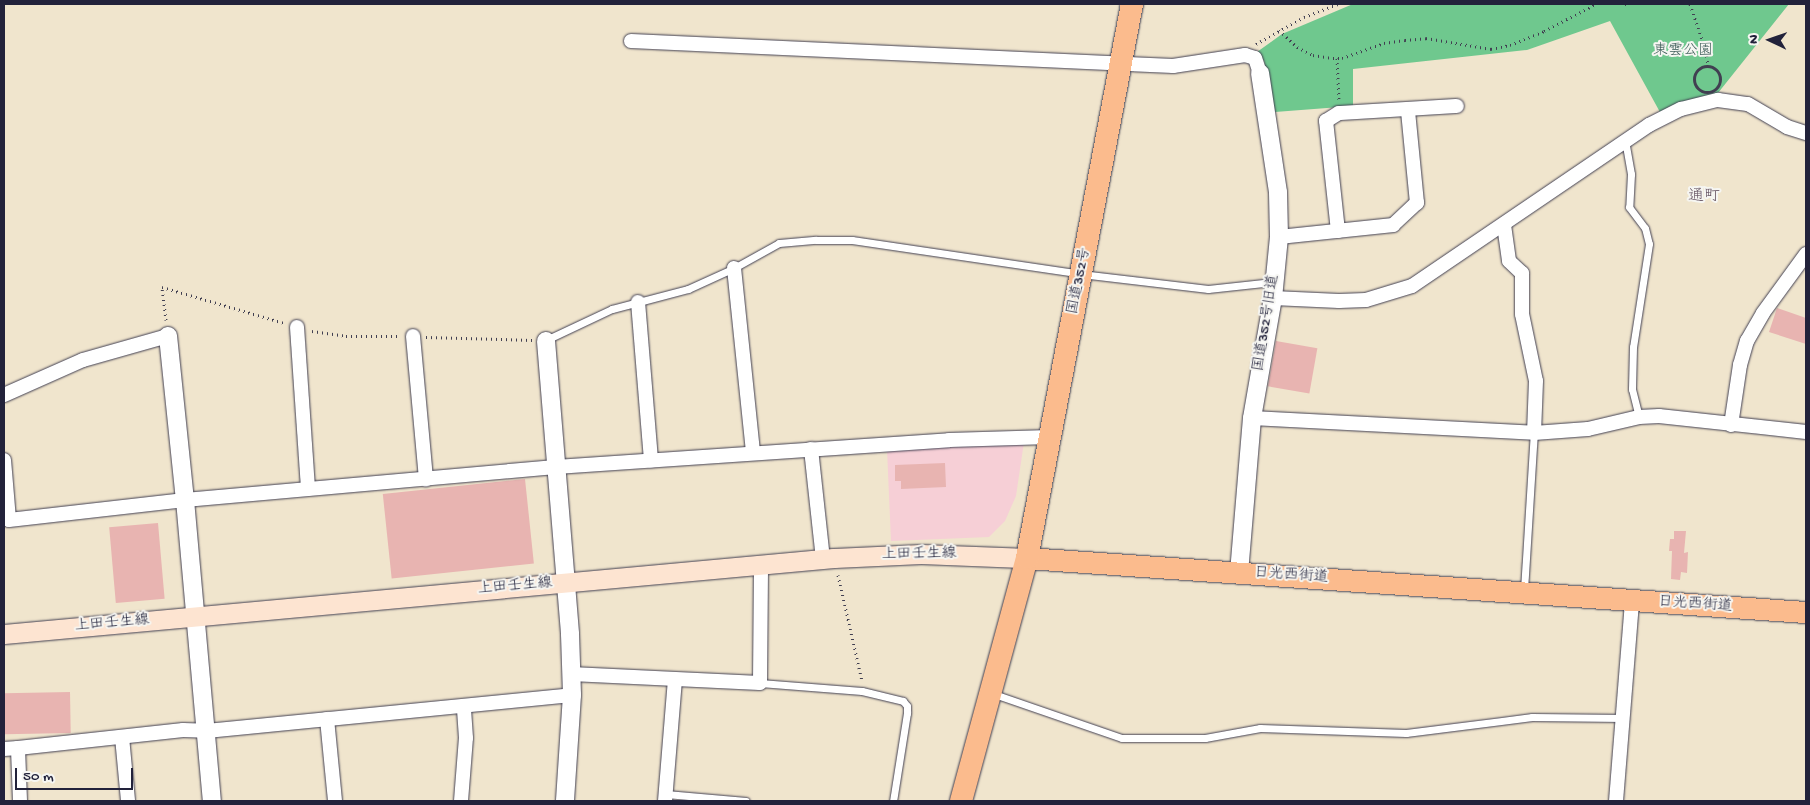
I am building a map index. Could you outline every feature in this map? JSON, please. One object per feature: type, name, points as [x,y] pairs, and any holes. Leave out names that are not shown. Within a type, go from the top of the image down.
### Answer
[{"type":"highway","name":"国道352号","points":[[1027,558],[1132,4]]},
{"type":"highway","points":[[960,801],[1027,558]]},
{"type":"main road","name":"上田壬生線","points":[[4,634],[828,559],[920,554],[1027,558]]},
{"type":"main road","name":"日光西街道","points":[[1027,558],[1806,612]]},
{"type":"street","points":[[631,41],[1122,54],[1172,66],[1245,55],[1255,58],[1260,73]]},
{"type":"street","name":"国道352号旧道","points":[[1240,573],[1252,418],[1274,290],[1279,237],[1278,192],[1260,73]]},
{"type":"street","points":[[1274,290],[1339,301],[1366,300],[1412,286],[1475,241],[1504,225],[1625,140],[1681,109],[1718,100],[1748,104],[1787,127],[1806,133]]},
{"type":"street","points":[[1338,231],[1326,121],[1339,113],[1408,111],[1457,106]]},
{"type":"street","points":[[1279,237],[1393,225],[1417,203],[1408,111]]},
{"type":"street","points":[[1504,225],[1509,261],[1522,273],[1522,314],[1536,381],[1534,433]]},
{"type":"street","points":[[1731,425],[1740,365],[1747,340],[1763,313],[1806,254]]},
{"type":"street","points":[[734,268],[753,453]]},
{"type":"street","points":[[638,302],[651,460]]},
{"type":"street","points":[[297,327],[308,489]]},
{"type":"street","points":[[4,396],[83,360],[168,336],[212,801]]},
{"type":"street","points":[[413,336],[426,479]]},
{"type":"street","points":[[546,341],[566,583],[572,696],[565,801]]},
{"type":"street","points":[[1252,418],[1534,433],[1588,430],[1639,416],[1659,416],[1806,432]]},
{"type":"street","points":[[4,460],[9,520],[185,500],[556,467],[949,440],[1050,437]]},
{"type":"street","points":[[811,449],[828,559]]},
{"type":"street","points":[[571,674],[760,683],[761,566]]},
{"type":"street","points":[[1616,801],[1632,600]]},
{"type":"street","points":[[665,798],[675,679]]},
{"type":"street","points":[[20,801],[11,749],[183,730],[206,730],[572,696]]},
{"type":"street","points":[[462,801],[466,738],[464,707]]},
{"type":"street","points":[[327,719],[335,801]]},
{"type":"street","points":[[122,737],[128,801]]},
{"type":"lane","points":[[1625,140],[1631,174],[1629,207],[1645,228],[1649,244],[1633,347],[1632,388],[1639,416]]},
{"type":"lane","points":[[546,341],[612,309],[688,289],[734,268],[779,243],[852,240],[1081,274],[1208,289],[1274,290]]},
{"type":"lane","points":[[1524,592],[1534,433]]},
{"type":"lane","points":[[760,683],[862,691],[898,698],[907,706],[900,765],[892,801]]},
{"type":"lane","points":[[991,694],[1122,738],[1205,738],[1260,728],[1406,734],[1532,717],[1624,718]]},
{"type":"lane","points":[[665,798],[746,801]]},
{"type":"path","points":[[1245,55],[1258,41],[1304,17],[1338,4]]},
{"type":"path","points":[[1279,30],[1297,47],[1313,55],[1337,58],[1384,43],[1426,38],[1491,49],[1544,31],[1596,4]]},
{"type":"path","points":[[1690,4],[1706,51],[1708,65],[1718,72],[1720,80],[1717,88],[1705,91],[1697,87],[1695,75],[1700,68],[1708,65]]},
{"type":"path","points":[[1337,58],[1339,113]]},
{"type":"path","points":[[168,336],[162,287],[297,327],[346,336],[413,336],[546,341]]},
{"type":"path","points":[[828,559],[863,677],[862,691]]},
{"type":"shaded area","points":[[1024,442],[1016,496],[1005,521],[989,537],[891,541],[887,449]]},
{"type":"green space","name":"東雲公園","points":[[1353,4],[1789,4],[1718,93],[1661,114],[1610,21],[1527,50],[1353,69],[1353,106],[1275,112],[1264,61],[1257,52],[1282,34]]},
{"type":"building","points":[[1777,308],[1806,318],[1806,344],[1769,332]]},
{"type":"building","points":[[1276,341],[1317,348],[1309,394],[1268,386]]},
{"type":"building","points":[[945,463],[946,487],[901,489],[901,481],[895,481],[895,465]]},
{"type":"building","points":[[525,479],[534,564],[392,578],[383,494]]},
{"type":"building","points":[[158,523],[165,599],[116,603],[109,527]]},
{"type":"building","points":[[1674,531],[1686,531],[1684,553],[1688,552],[1687,573],[1681,572],[1680,580],[1671,579],[1672,551],[1669,551],[1670,539],[1674,539]]},
{"type":"building","points":[[70,692],[71,733],[5,734],[4,693]]},
{"type":"district","name":"通町","points":[[1704,198]]}]
